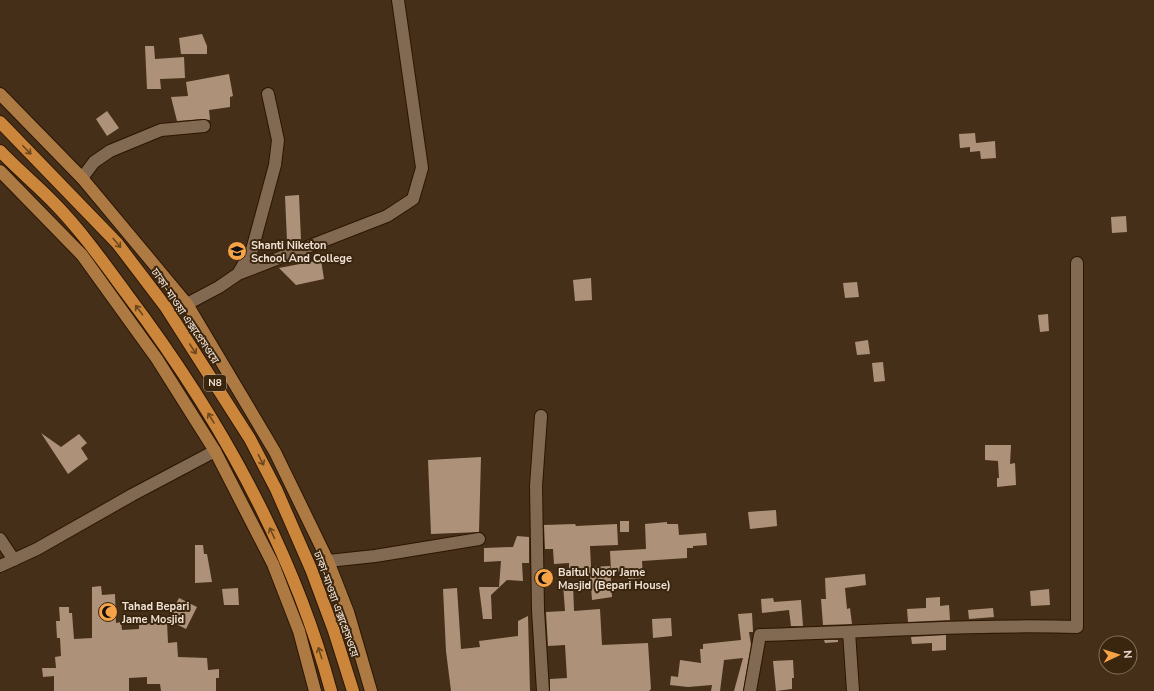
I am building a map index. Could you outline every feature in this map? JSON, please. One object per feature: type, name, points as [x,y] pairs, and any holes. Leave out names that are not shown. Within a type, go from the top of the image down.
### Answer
[{"type":"highway","name":"ঢাকা-মাওয়া এক্সপ্রেসওয়ে","points":[[0,122],[117,243],[165,306],[250,439],[285,509],[311,569],[334,631],[352,691]]},
{"type":"highway","name":"N8","points":[[0,151],[56,204],[96,252],[177,362],[245,474],[290,572],[321,654],[331,691]]},
{"type":"main road","points":[[0,94],[82,178],[187,304],[274,452],[328,561],[348,612],[371,691]]},
{"type":"main road","points":[[0,171],[82,255],[157,359],[215,451],[273,564],[298,631],[315,691]]},
{"type":"street","points":[[187,304],[219,287],[238,274],[387,216],[413,199],[422,168],[398,0]]},
{"type":"street","points":[[238,274],[252,250],[275,165],[278,140],[268,94]]},
{"type":"street","points":[[82,178],[94,162],[110,151],[161,130],[204,126]]},
{"type":"street","points":[[750,691],[760,635],[950,628],[1034,626],[1077,627],[1077,263]]},
{"type":"street","points":[[541,416],[536,486],[538,610],[543,691]]},
{"type":"street","points":[[0,566],[37,549],[132,495],[215,451]]},
{"type":"street","points":[[0,539],[14,560]]},
{"type":"street","points":[[328,561],[375,556],[479,539]]},
{"type":"street","points":[[849,632],[853,691]]},
{"type":"building","points":[[202,34],[207,46],[207,54],[181,54],[179,38]]},
{"type":"building","points":[[145,46],[154,46],[155,59],[184,57],[185,78],[160,79],[161,89],[147,89]]},
{"type":"building","points":[[229,74],[233,96],[230,97],[230,107],[209,110],[210,120],[203,119],[177,121],[171,97],[188,96],[186,82]]},
{"type":"building","points":[[107,111],[119,128],[107,136],[96,119]]},
{"type":"building","points":[[975,133],[976,143],[995,141],[996,158],[981,159],[980,151],[970,152],[970,147],[960,148],[959,134]]},
{"type":"building","points":[[299,195],[301,240],[287,241],[285,196]]},
{"type":"building","points":[[1126,216],[1127,232],[1112,233],[1111,217]]},
{"type":"building","points":[[321,260],[324,279],[296,285],[279,268]]},
{"type":"building","points":[[591,278],[592,300],[575,301],[573,280]]},
{"type":"building","points":[[857,282],[859,297],[845,298],[843,283]]},
{"type":"building","points":[[1048,314],[1049,331],[1040,332],[1038,315]]},
{"type":"building","points":[[868,340],[870,354],[857,355],[855,342]]},
{"type":"building","points":[[883,362],[885,381],[874,382],[872,363]]},
{"type":"building","points":[[41,433],[61,447],[79,434],[87,443],[81,448],[88,459],[68,474]]},
{"type":"building","points":[[985,445],[1011,445],[1010,464],[1015,463],[1016,485],[997,487],[997,478],[999,478],[998,461],[985,460]]},
{"type":"building","points":[[481,457],[479,532],[431,534],[428,460]]},
{"type":"building","points":[[776,510],[777,526],[750,529],[748,512]]},
{"type":"building","points":[[620,521],[629,521],[629,532],[620,532]]},
{"type":"building","points":[[667,522],[667,524],[678,524],[679,535],[706,533],[707,545],[687,548],[687,558],[642,561],[643,578],[628,579],[627,571],[611,572],[610,551],[646,549],[645,524]]},
{"type":"building","points":[[575,524],[576,526],[617,524],[618,545],[590,546],[591,567],[610,566],[612,597],[592,600],[590,574],[569,575],[569,563],[554,564],[553,549],[545,549],[544,525]]},
{"type":"building","points":[[517,536],[529,537],[529,563],[522,563],[523,581],[507,580],[491,595],[492,619],[483,619],[479,587],[499,587],[501,561],[484,562],[484,548],[513,547]]},
{"type":"building","points":[[195,545],[203,545],[204,554],[207,554],[212,582],[195,583]]},
{"type":"building","points":[[865,574],[866,585],[845,588],[847,609],[850,608],[852,624],[823,625],[821,599],[826,599],[825,578]]},
{"type":"building","points":[[563,584],[573,584],[574,611],[600,609],[602,645],[648,643],[651,689],[649,691],[550,691],[550,679],[567,678],[565,645],[548,646],[546,612],[565,611]]},
{"type":"building","points":[[101,586],[102,595],[115,594],[116,623],[121,622],[122,630],[139,629],[139,624],[167,622],[168,643],[177,642],[178,657],[207,658],[208,670],[219,669],[219,678],[216,678],[216,691],[161,691],[160,684],[147,684],[147,677],[129,678],[129,691],[54,691],[54,676],[43,677],[42,668],[56,668],[55,657],[61,656],[60,638],[57,638],[56,621],[60,621],[59,607],[69,607],[69,613],[72,613],[74,639],[92,638],[92,587]]},
{"type":"building","points":[[238,588],[239,605],[224,605],[222,589]]},
{"type":"building","points":[[457,588],[461,649],[480,647],[479,641],[518,636],[518,621],[528,616],[530,691],[451,691],[446,651],[443,589]]},
{"type":"building","points":[[1049,589],[1050,605],[1031,606],[1030,591]]},
{"type":"building","points":[[940,597],[940,606],[949,605],[950,620],[908,622],[907,609],[926,608],[926,598]]},
{"type":"building","points":[[179,598],[197,607],[186,629],[168,620]]},
{"type":"building","points":[[773,598],[774,602],[801,600],[803,626],[791,626],[789,610],[762,613],[761,599]]},
{"type":"building","points":[[993,608],[994,617],[969,619],[968,610]]},
{"type":"building","points":[[752,613],[753,632],[749,632],[751,645],[743,691],[734,691],[743,658],[724,660],[720,691],[711,691],[712,685],[688,687],[670,685],[671,676],[678,677],[680,660],[701,663],[700,649],[703,649],[703,644],[741,640],[738,614]]},
{"type":"building","points":[[671,618],[672,636],[653,638],[652,619]]},
{"type":"building","points":[[946,635],[946,650],[932,651],[932,643],[912,644],[911,637]]},
{"type":"building","points":[[824,640],[838,640],[838,642],[825,643]]},
{"type":"building","points":[[793,660],[794,678],[792,678],[792,689],[776,691],[773,661]]},
{"type":"place","name":"Shanti Niketon School And College","points":[[237,251]]},
{"type":"place","name":"Baitul Noor Jame Masjid (Bepari House)","points":[[544,578]]},
{"type":"place","name":"Tahad Bepari Jame Mosjid","points":[[108,612]]}]
